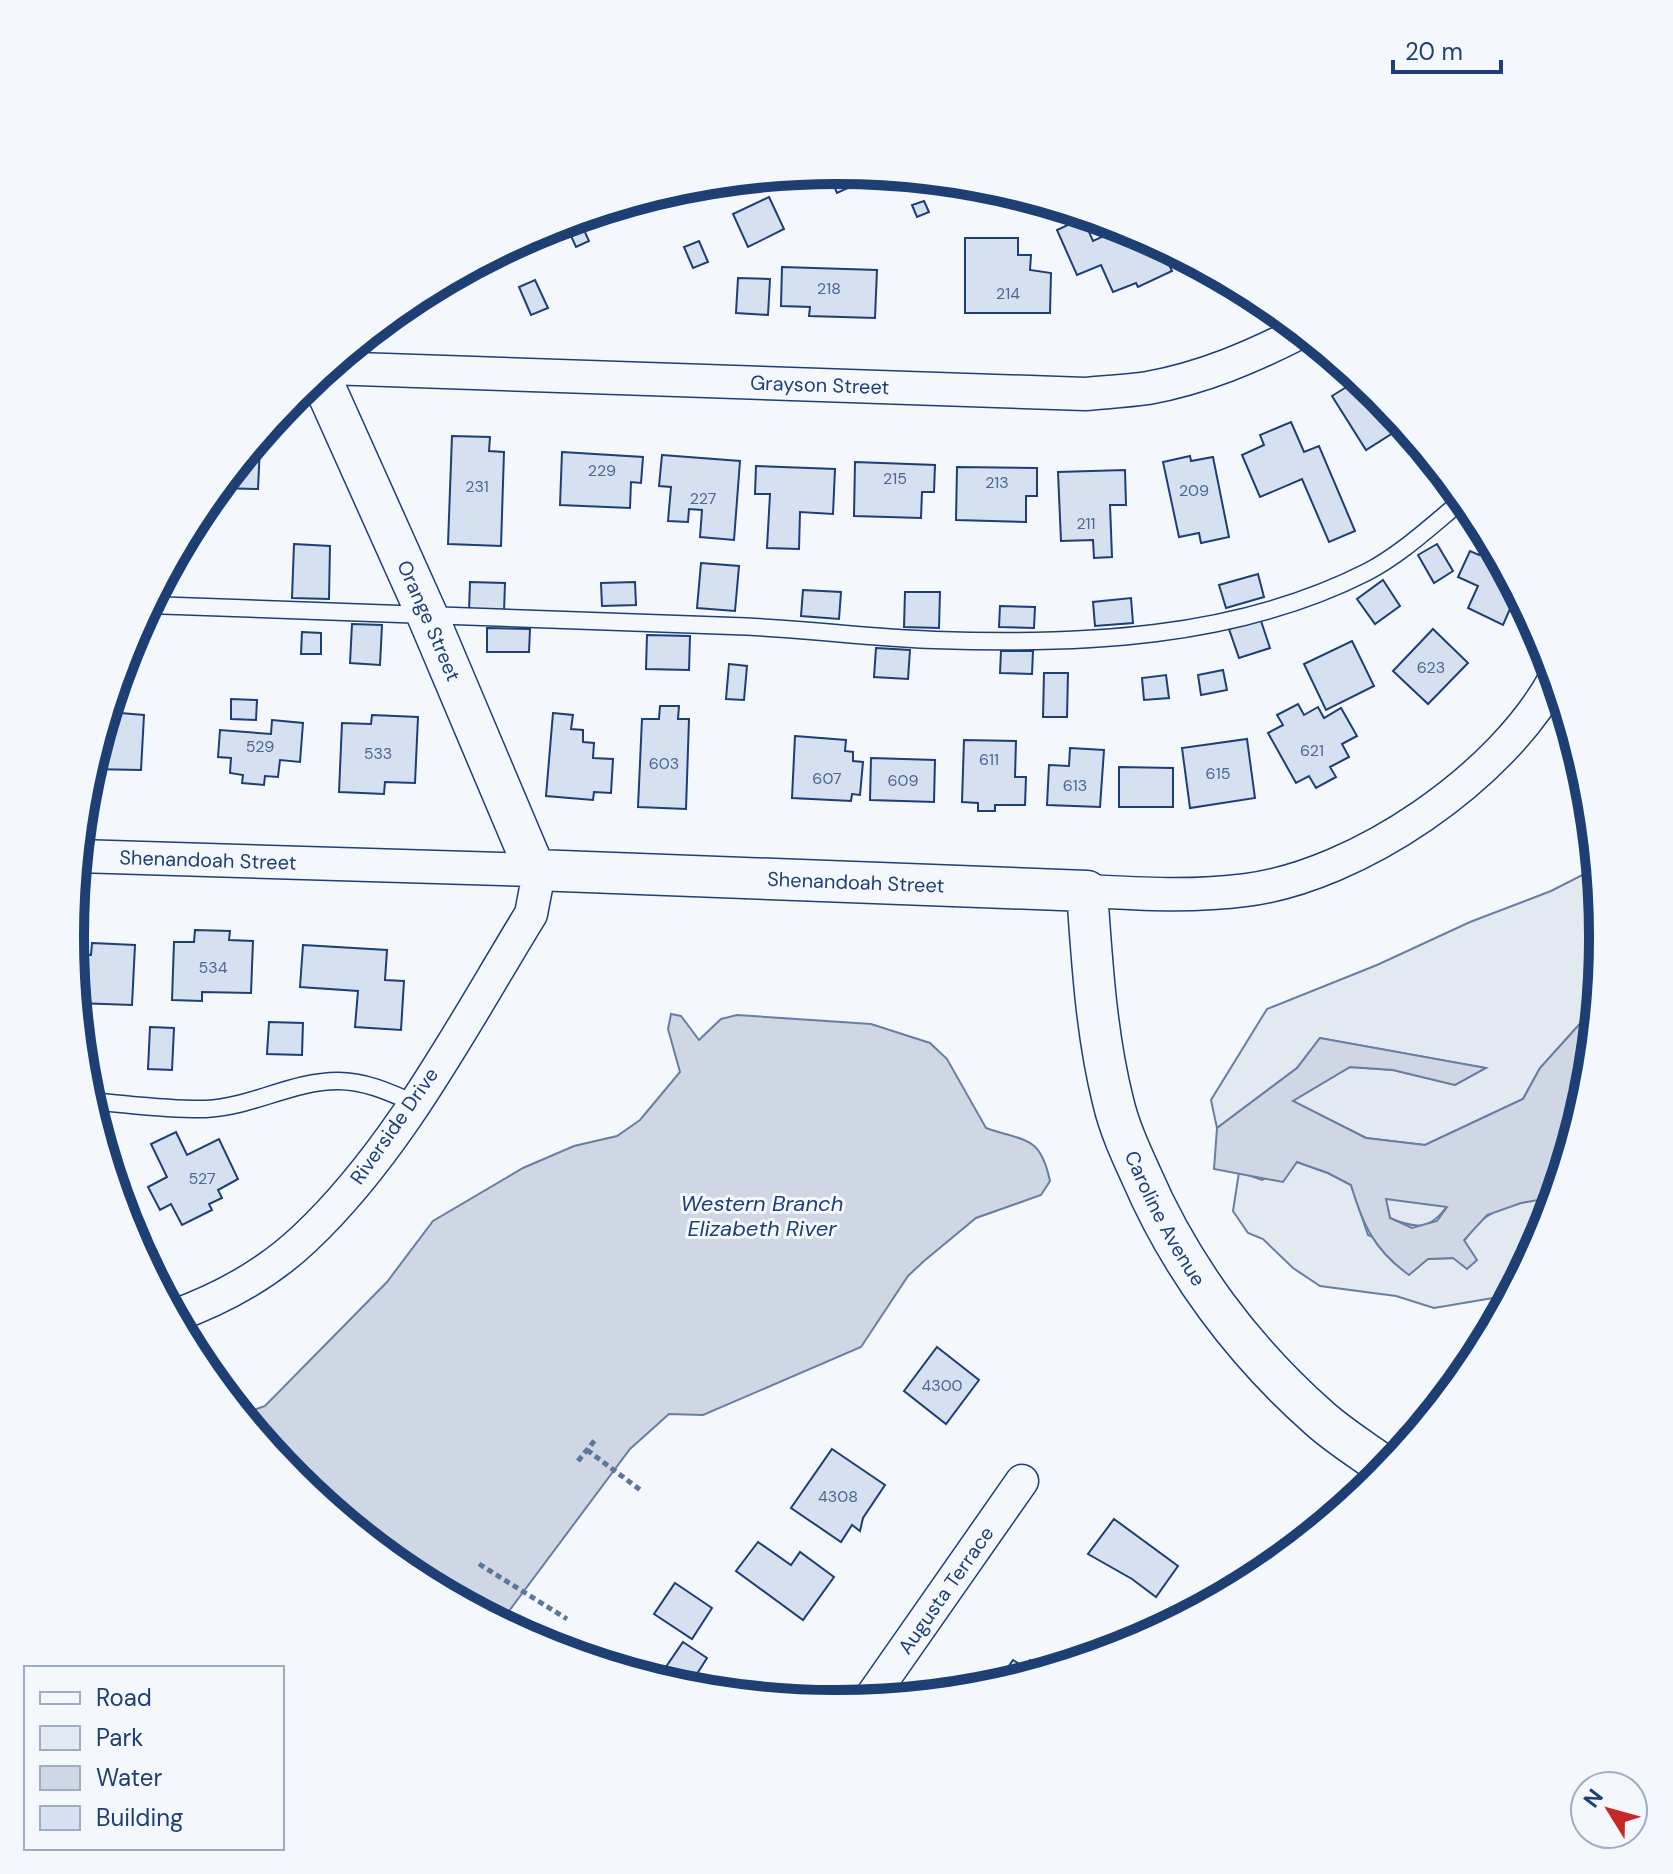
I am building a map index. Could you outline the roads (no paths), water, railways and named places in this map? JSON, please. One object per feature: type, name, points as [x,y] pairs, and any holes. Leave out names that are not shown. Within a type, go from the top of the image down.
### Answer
[{"type":"street","name":"Grayson Street","points":[[343,369],[1085,394],[1148,388],[1208,373],[1256,355],[1291,337]]},
{"type":"street","name":"Orange Street","points":[[324,386],[428,617],[535,870]]},
{"type":"street","name":"Shenandoah Street","points":[[89,856],[535,870],[1181,896],[1249,890],[1304,876],[1357,854],[1426,813],[1474,777],[1516,734],[1547,690]]},
{"type":"street","name":"Riverside Drive","points":[[185,1312],[206,1305],[262,1271],[303,1240],[346,1195],[414,1103],[531,914],[536,888],[535,870]]},
{"type":"street","name":"Caroline Avenue","points":[[1087,891],[1095,1000],[1113,1102],[1126,1143],[1156,1209],[1184,1259],[1225,1318],[1270,1372],[1321,1420],[1377,1461]]},
{"type":"street","name":"Augusta Terrace","points":[[877,1688],[1022,1481]]},
{"type":"lane","points":[[161,606],[751,627],[936,640],[1075,639],[1163,633],[1223,622],[1296,601],[1367,572],[1397,554],[1454,507]]},
{"type":"lane","points":[[102,1102],[205,1109],[248,1104],[310,1084],[339,1081],[375,1086],[414,1103]]},
{"type":"water","name":"Western Branch Elizabeth River","points":[[671,1014],[681,1016],[699,1040],[721,1019],[737,1015],[871,1024],[930,1043],[947,1059],[986,1128],[1029,1142],[1041,1155],[1050,1181],[1041,1195],[976,1218],[924,1261],[908,1276],[861,1347],[703,1415],[669,1414],[630,1449],[507,1613],[460,1589],[378,1534],[304,1469],[253,1410],[265,1406],[387,1282],[433,1221],[523,1168],[574,1146],[617,1136],[640,1120],[680,1072],[668,1029]]},
{"type":"water","points":[[1584,1019],[1575,1084],[1541,1199],[1487,1215],[1464,1240],[1477,1260],[1467,1269],[1453,1258],[1428,1259],[1409,1275],[1387,1256],[1371,1236],[1351,1185],[1328,1173],[1297,1162],[1283,1182],[1214,1169],[1217,1128],[1297,1068],[1320,1038],[1486,1068],[1455,1085],[1393,1070],[1350,1067],[1293,1101],[1366,1138],[1425,1145],[1523,1099],[1540,1068]],"holes":[[[1386,1199],[1447,1207],[1437,1221],[1412,1228],[1390,1218]]]}]
